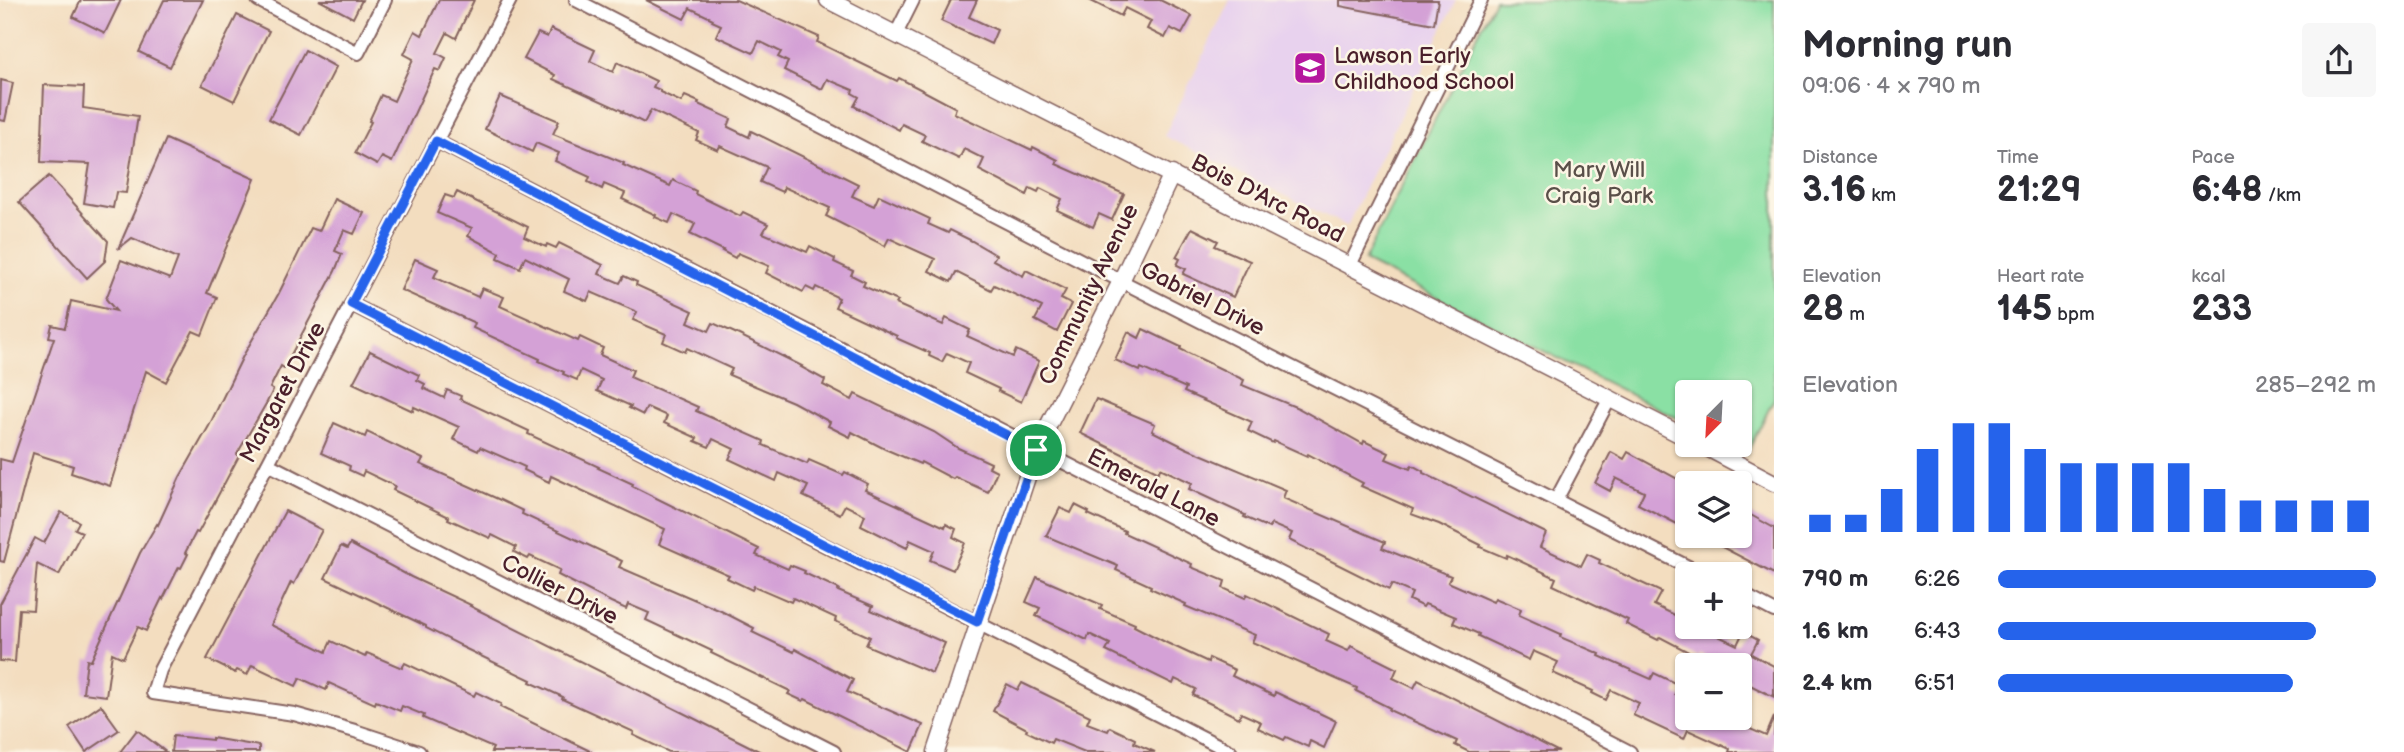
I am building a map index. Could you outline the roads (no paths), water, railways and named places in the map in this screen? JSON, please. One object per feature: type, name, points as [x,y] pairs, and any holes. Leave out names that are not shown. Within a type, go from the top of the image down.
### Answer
[{"type":"street","points":[[258,0],[358,53],[385,0]]},
{"type":"street","name":"Margaret Drive","points":[[419,752],[294,714],[153,693],[160,670],[510,0]]},
{"type":"street","name":"Gabriel Drive","points":[[576,0],[1121,281],[1678,562]]},
{"type":"street","name":"Bois D'Arc Road","points":[[828,0],[1675,432]]},
{"type":"street","points":[[896,34],[913,0]]},
{"type":"street","points":[[1350,265],[1481,0]]},
{"type":"street","name":"Emerald Lane","points":[[436,141],[1630,752]]},
{"type":"street","name":"Community Avenue","points":[[936,752],[1036,450],[1172,174]]},
{"type":"street","points":[[351,304],[1231,752]]},
{"type":"street","points":[[1556,500],[1610,398]]},
{"type":"street","points":[[1725,457],[1774,483]]},
{"type":"street","name":"Collier Drive","points":[[268,464],[834,752]]},
{"type":"street","points":[[1752,599],[1774,611]]},
{"type":"place","name":"Lawson Early Childhood School","points":[[1310,68]]},
{"type":"park label","name":"Mary Will Craig Park","points":[[1599,182]]}]
